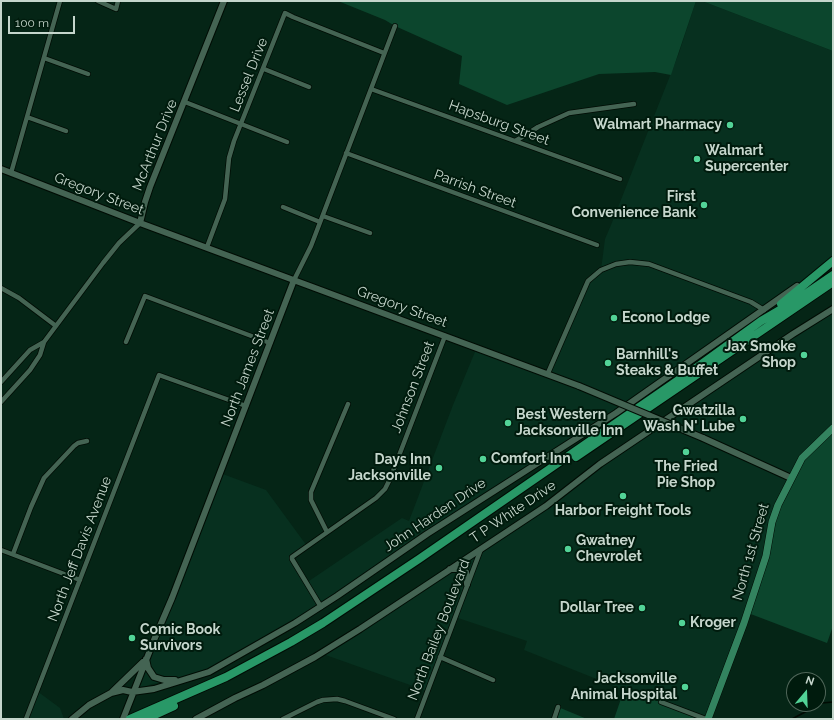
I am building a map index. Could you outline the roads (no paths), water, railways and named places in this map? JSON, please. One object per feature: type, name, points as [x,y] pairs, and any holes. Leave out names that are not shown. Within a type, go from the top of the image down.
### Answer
[{"type":"highway","points":[[130,719],[226,677],[291,642],[377,588],[700,366],[761,321],[833,261]]},
{"type":"highway","points":[[761,321],[795,301],[833,275]]},
{"type":"highway","points":[[146,719],[245,673],[327,626],[833,282]]},
{"type":"main road","name":"McArthur Drive","points":[[140,223],[146,197],[224,1]]},
{"type":"main road","name":"Gregory Street","points":[[1,169],[140,223],[548,373],[703,438],[791,478]]},
{"type":"main road","name":"John Harden Drive","points":[[72,719],[89,705],[111,693],[123,690],[132,692],[161,687],[209,672],[321,607],[427,534],[616,413],[833,261]]},
{"type":"main road","name":"North James Street","points":[[123,719],[132,692],[172,598],[294,280]]},
{"type":"main road","name":"T P White Drive","points":[[196,719],[263,685],[360,629],[546,506],[600,464],[793,334],[833,309]]},
{"type":"main road","name":"North 1st Street","points":[[707,719],[744,623],[766,556],[774,515],[797,465],[807,452],[833,428]]},
{"type":"main road","points":[[450,569],[460,569],[466,572],[467,584]]},
{"type":"main road","points":[[146,659],[148,668],[154,678],[164,680],[182,680]]},
{"type":"main road","points":[[111,693],[146,659]]},
{"type":"street","points":[[11,173],[60,1]]},
{"type":"street","points":[[98,1],[116,8],[118,1]]},
{"type":"street","name":"Lessel Drive","points":[[207,247],[225,199],[229,158],[234,141],[264,69],[285,13],[384,52]]},
{"type":"street","name":"North James Street","points":[[294,280],[305,260],[323,216],[395,26]]},
{"type":"street","points":[[44,58],[88,74]]},
{"type":"street","points":[[264,69],[309,87]]},
{"type":"street","name":"Hapsburg Street","points":[[371,88],[620,179]]},
{"type":"street","points":[[185,102],[287,142]]},
{"type":"street","points":[[514,140],[569,113],[634,104]]},
{"type":"street","points":[[27,117],[66,131]]},
{"type":"street","name":"Parrish Street","points":[[346,153],[597,245]]},
{"type":"street","points":[[283,207],[320,222]]},
{"type":"street","points":[[323,216],[370,233]]},
{"type":"street","points":[[1,402],[26,375],[38,359],[44,342],[119,243],[140,223]]},
{"type":"street","points":[[548,373],[588,281],[608,266],[630,262],[649,264],[751,302],[764,310]]},
{"type":"street","points":[[1,288],[19,298],[56,326]]},
{"type":"street","points":[[126,342],[144,296],[270,343]]},
{"type":"street","name":"Johnson Street","points":[[321,607],[292,557],[376,498],[388,484],[445,336]]},
{"type":"street","points":[[1,382],[30,350],[44,342]]},
{"type":"street","name":"North Jeff Davis Avenue","points":[[26,719],[159,375],[246,406]]},
{"type":"street","points":[[327,532],[314,505],[311,492],[348,404]]},
{"type":"street","points":[[13,554],[44,478],[74,446],[78,443],[88,441]]},
{"type":"street","name":"North Bailey Boulevard","points":[[417,719],[481,549]]},
{"type":"street","points":[[1,550],[80,580]]},
{"type":"street","points":[[440,657],[493,680]]},
{"type":"street","points":[[283,719],[317,702],[337,699],[394,719]]},
{"type":"street","points":[[661,702],[707,719]]},
{"type":"street","points":[[554,719],[558,707]]},
{"type":"waterway","points":[[792,719],[822,703],[833,702]]},
{"type":"place","name":"Walmart Pharmacy","points":[[730,125]]},
{"type":"place","name":"Walmart Supercenter","points":[[697,159]]},
{"type":"place","name":"First Convenience Bank","points":[[704,205]]},
{"type":"place","name":"Econo Lodge","points":[[614,318]]},
{"type":"place","name":"Jax Smoke Shop","points":[[804,355]]},
{"type":"place","name":"Barnhill's Steaks & Buffet","points":[[608,363]]},
{"type":"place","name":"Gwatzilla Wash N' Lube","points":[[743,419]]},
{"type":"place","name":"Best Western Jacksonville Inn","points":[[508,423]]},
{"type":"place","name":"The Fried Pie Shop","points":[[686,452]]},
{"type":"place","name":"Comfort Inn","points":[[483,459]]},
{"type":"place","name":"Days Inn Jacksonville","points":[[439,468]]},
{"type":"place","name":"Harbor Freight Tools","points":[[623,496]]},
{"type":"place","name":"Gwatney Chevrolet","points":[[568,549]]},
{"type":"place","name":"Dollar Tree","points":[[642,608]]},
{"type":"place","name":"Kroger","points":[[682,623]]},
{"type":"place","name":"Comic Book Survivors","points":[[132,638]]},
{"type":"place","name":"Jacksonville Animal Hospital","points":[[685,687]]}]
